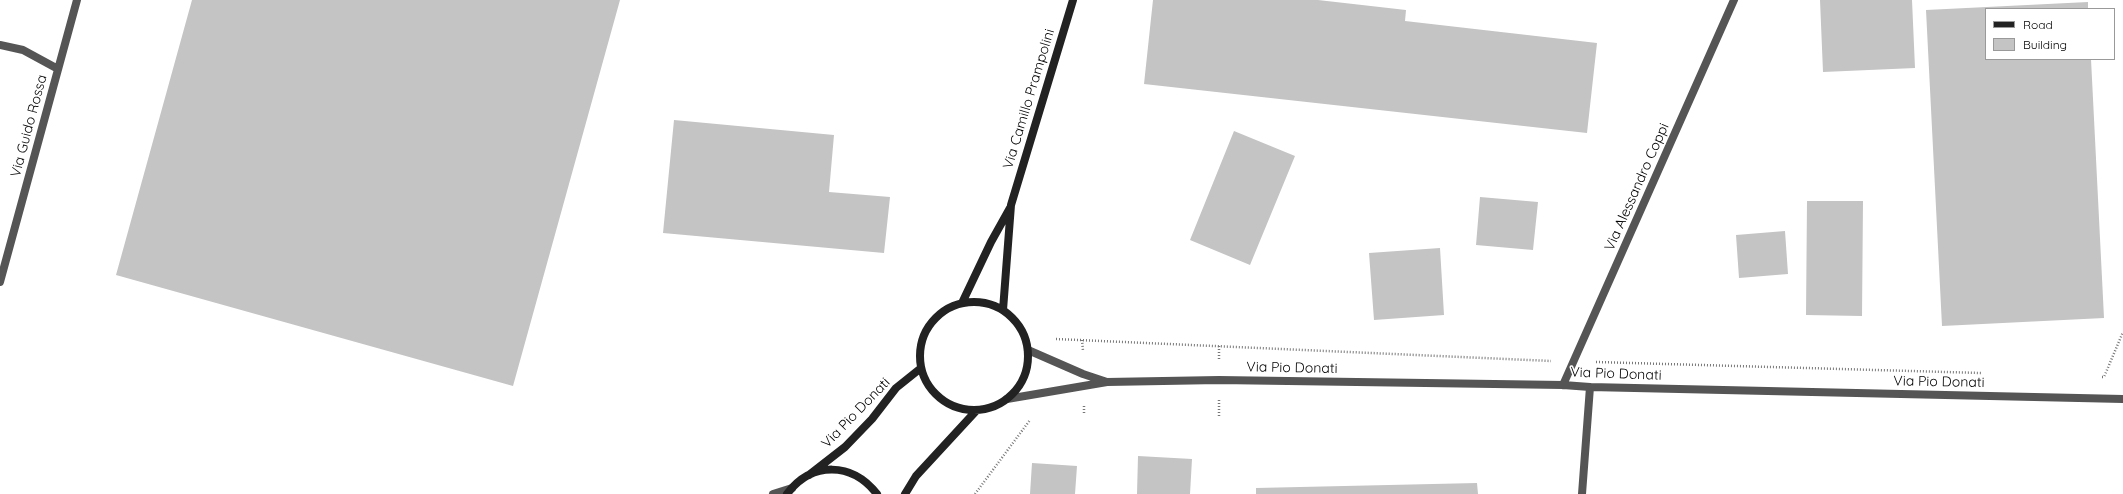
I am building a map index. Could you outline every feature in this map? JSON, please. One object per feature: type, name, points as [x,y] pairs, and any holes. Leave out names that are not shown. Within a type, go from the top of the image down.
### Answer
[{"type":"main road","name":"Via Camillo Prampolini","points":[[962,303],[991,242],[1011,205],[1072,0]]},
{"type":"main road","name":"Via Camillo Prampolini","points":[[1003,310],[1011,205]]},
{"type":"main road","name":"Via Pio Donati","points":[[976,301],[990,304],[1003,310],[1016,322],[1025,338],[1028,350],[1028,364],[1018,389],[1008,399],[993,407],[976,411],[958,408],[940,400],[928,386],[921,368],[919,355],[925,331],[940,313],[962,303],[976,301]]},
{"type":"main road","name":"Via Pio Donati","points":[[789,491],[845,447],[872,419],[896,388],[921,368]]},
{"type":"main road","points":[[905,494],[916,476],[976,411]]},
{"type":"main road","name":"Via Pio Donati","points":[[809,475],[830,469],[841,470],[862,478],[877,494]]},
{"type":"street","name":"Via Guido Rossa","points":[[0,282],[77,0]]},
{"type":"street","name":"Via Alessandro Coppi","points":[[1563,385],[1734,0]]},
{"type":"street","points":[[0,45],[23,50],[58,69]]},
{"type":"street","name":"Via Pio Donati","points":[[1028,350],[1083,374],[1107,382]]},
{"type":"street","name":"Via Pio Donati","points":[[1008,399],[1107,382],[1219,380],[1563,385],[1590,388],[2123,399]]},
{"type":"street","points":[[1582,494],[1590,388]]},
{"type":"street","points":[[773,494],[789,491]]},
{"type":"path","points":[[975,494],[1030,420]]},
{"type":"building","points":[[192,0],[620,0],[513,386],[116,275]]},
{"type":"building","points":[[1153,0],[1318,0],[1406,10],[1405,21],[1597,43],[1587,133],[1144,84]]},
{"type":"building","points":[[1820,0],[1912,0],[1915,68],[1823,72]]},
{"type":"building","points":[[2088,2],[2088,8],[1985,8],[1985,60],[2091,60],[2104,318],[1942,326],[1926,10]]},
{"type":"building","points":[[674,120],[834,135],[829,192],[890,197],[884,253],[663,233]]},
{"type":"building","points":[[1234,131],[1295,156],[1250,265],[1190,240]]},
{"type":"building","points":[[1480,197],[1538,202],[1533,250],[1476,245]]},
{"type":"building","points":[[1807,201],[1863,201],[1862,316],[1806,315]]},
{"type":"building","points":[[1785,231],[1788,274],[1739,278],[1736,235]]},
{"type":"building","points":[[1440,248],[1444,315],[1374,320],[1369,253]]},
{"type":"building","points":[[1138,456],[1192,459],[1190,494],[1137,494]]},
{"type":"building","points":[[1032,463],[1077,466],[1075,494],[1030,494]]},
{"type":"building","points":[[1477,483],[1478,494],[1256,494],[1256,488]]}]
